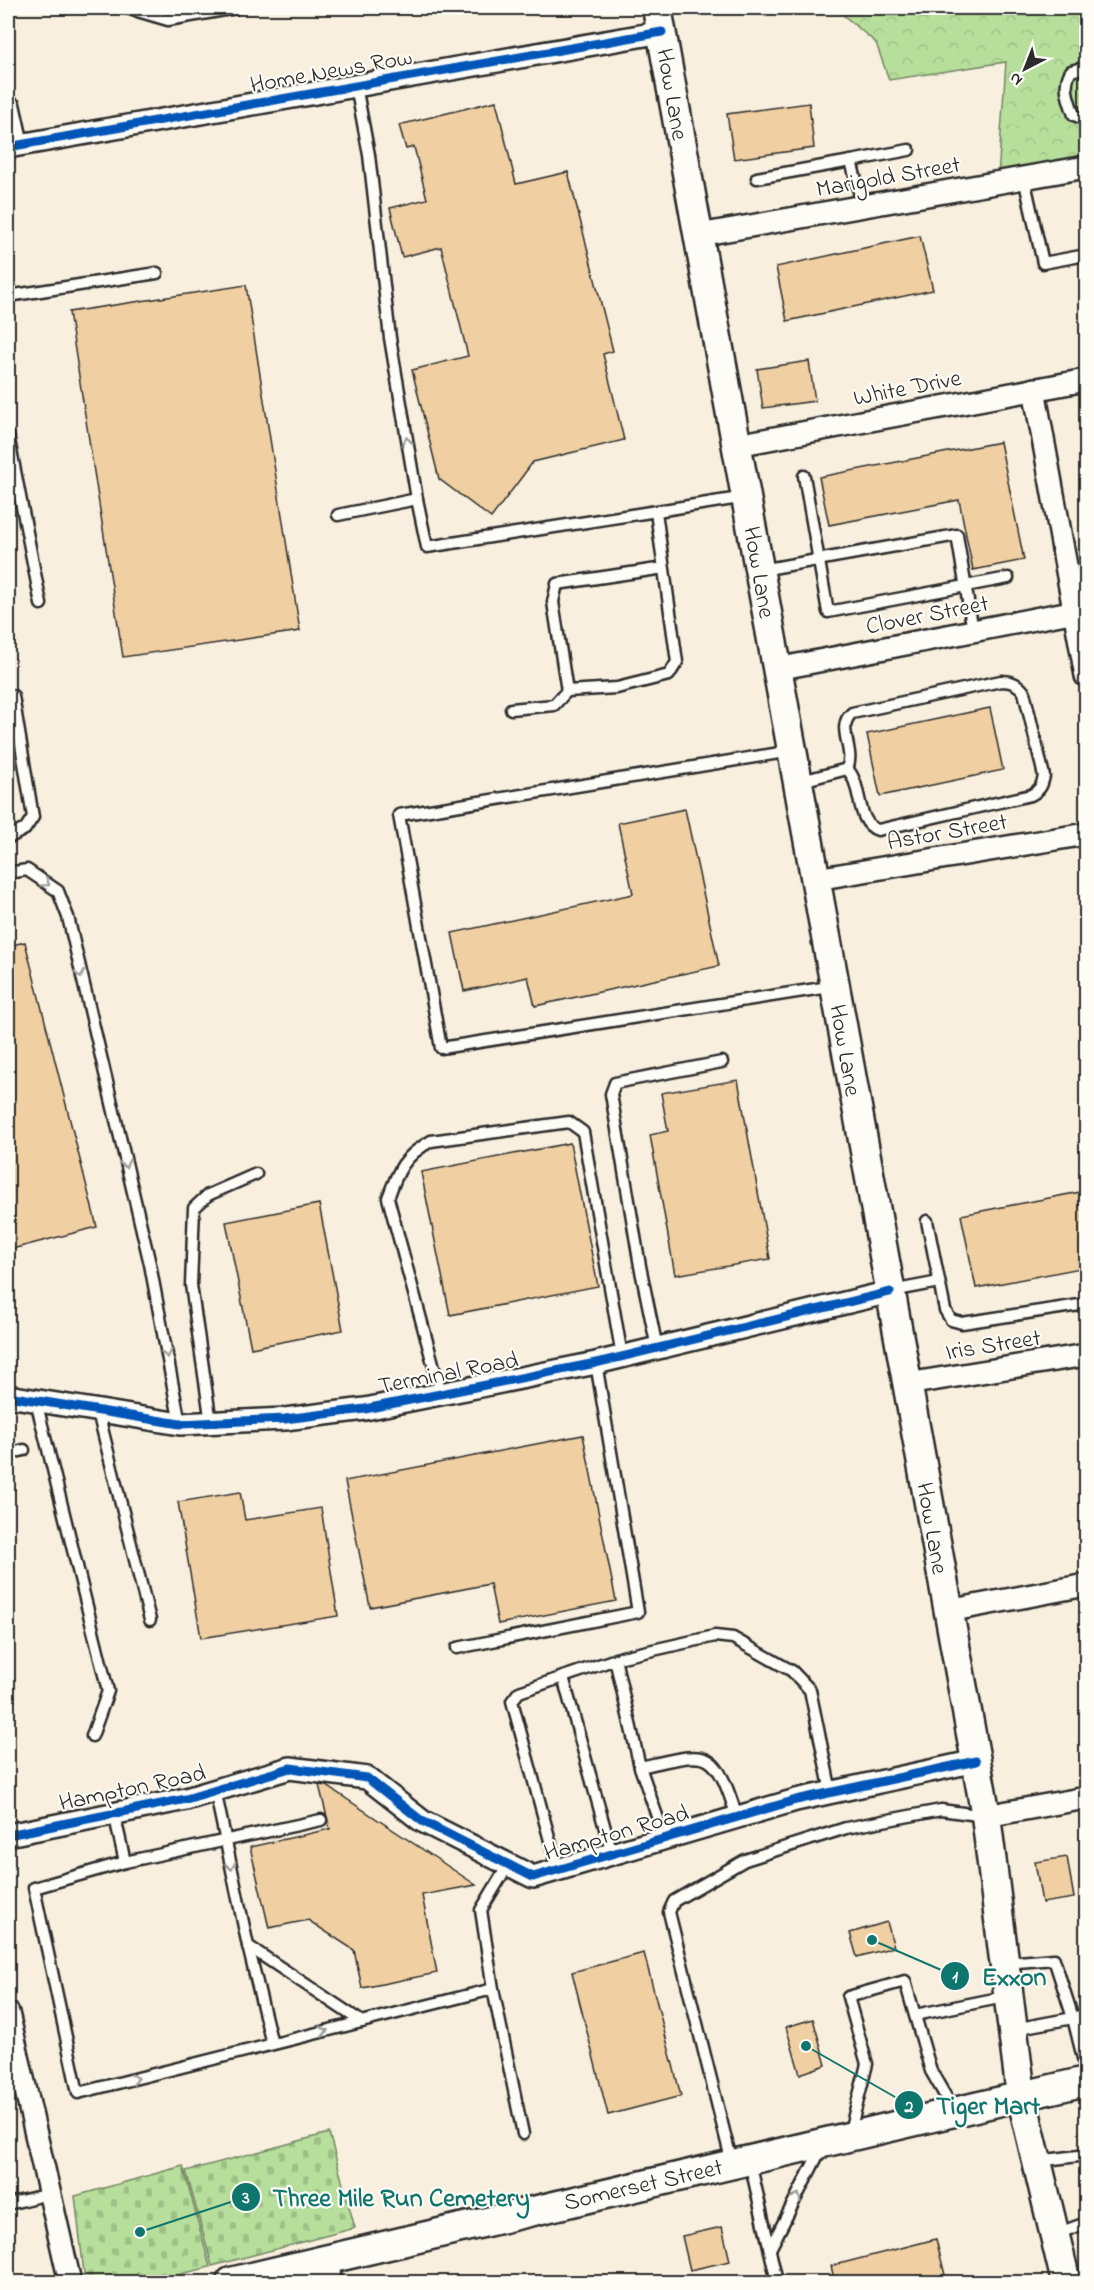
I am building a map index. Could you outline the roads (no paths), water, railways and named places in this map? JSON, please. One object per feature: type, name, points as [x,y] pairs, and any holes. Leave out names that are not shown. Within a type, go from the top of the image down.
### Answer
[{"type":"main road","name":"How Lane","points":[[660,20],[986,1816],[1021,2095],[1066,2283]]},
{"type":"main road","name":"Somerset Street","points":[[231,2283],[329,2271],[741,2161],[1086,2081]]},
{"type":"street","name":"Home News Row","points":[[15,146],[356,86],[660,20]]},
{"type":"street","name":"Marigold Street","points":[[699,236],[1086,167]]},
{"type":"street","name":"White Drive","points":[[737,445],[1086,380]]},
{"type":"street","points":[[1034,389],[1081,610],[1086,676]]},
{"type":"street","name":"Clover Street","points":[[777,669],[1081,610]]},
{"type":"street","name":"Astor Street","points":[[816,879],[1086,834]]},
{"type":"street","name":"Terminal Road","points":[[8,1396],[180,1424],[285,1419],[353,1411],[596,1363],[890,1292]]},
{"type":"street","name":"Iris Street","points":[[907,1384],[1086,1355]]},
{"type":"street","points":[[948,1611],[1086,1585]]},
{"type":"street","name":"Hampton Road","points":[[8,1834],[215,1790],[290,1768],[367,1778],[422,1821],[533,1877],[831,1792],[976,1761]]},
{"type":"street","points":[[986,1816],[1086,1798]]},
{"type":"street","points":[[8,2013],[69,2283]]},
{"type":"lane","points":[[127,8],[168,20],[236,8]]},
{"type":"lane","points":[[1086,68],[1071,71],[1066,79],[1068,99],[1074,115],[1086,120]]},
{"type":"lane","points":[[356,86],[369,155],[390,338],[427,547],[746,497]]},
{"type":"lane","points":[[14,104],[15,146]]},
{"type":"lane","points":[[757,178],[909,150]]},
{"type":"lane","points":[[851,161],[862,207]]},
{"type":"lane","points":[[1024,178],[1043,263],[1086,255]]},
{"type":"lane","points":[[8,296],[157,273]]},
{"type":"lane","points":[[8,435],[41,604]]},
{"type":"lane","points":[[804,476],[828,612],[1008,578]]},
{"type":"lane","points":[[338,515],[417,499]]},
{"type":"lane","points":[[511,709],[554,705],[567,691],[617,688],[669,675],[677,662],[656,512]]},
{"type":"lane","points":[[760,571],[957,534],[973,631]]},
{"type":"lane","points":[[567,691],[553,602],[557,584],[664,568]]},
{"type":"lane","points":[[798,782],[847,770],[852,760],[844,727],[846,718],[852,713],[1010,681],[1024,692],[1044,776],[1043,785],[1031,795],[878,830],[871,828],[866,821],[855,776],[847,770]]},
{"type":"lane","points":[[8,697],[13,696],[33,817],[25,829],[8,838]]},
{"type":"lane","points":[[792,751],[399,815],[438,1036],[441,1048],[835,986]]},
{"type":"lane","points":[[8,873],[27,870],[58,891],[68,917],[150,1264],[180,1424]]},
{"type":"lane","points":[[657,1348],[640,1266],[611,1094],[615,1083],[722,1062]]},
{"type":"lane","points":[[441,1393],[388,1198],[398,1170],[414,1150],[431,1141],[570,1122],[583,1132],[622,1356]]},
{"type":"lane","points":[[211,1423],[191,1286],[194,1208],[208,1195],[256,1174]]},
{"type":"lane","points":[[927,1221],[945,1310],[951,1320],[962,1323],[1086,1304]]},
{"type":"lane","points":[[890,1292],[939,1282]]},
{"type":"lane","points":[[458,1648],[638,1612],[596,1363]]},
{"type":"lane","points":[[36,1401],[108,1691],[92,1737]]},
{"type":"lane","points":[[98,1412],[150,1620]]},
{"type":"lane","points":[[8,1454],[24,1450]]},
{"type":"lane","points":[[558,1870],[512,1701],[519,1692],[615,1659],[715,1635],[733,1638],[792,1671],[810,1690],[831,1792]]},
{"type":"lane","points":[[615,1659],[640,1767],[664,1839]]},
{"type":"lane","points":[[563,1677],[612,1854]]},
{"type":"lane","points":[[640,1767],[692,1756],[714,1762],[724,1777],[737,1817]]},
{"type":"lane","points":[[215,1790],[248,1946],[272,2044]]},
{"type":"lane","points":[[777,2283],[770,2249],[741,2161],[669,1912],[674,1901],[745,1860],[846,1828],[941,1810],[986,1816]]},
{"type":"lane","points":[[114,1813],[125,1862]]},
{"type":"lane","points":[[321,1820],[227,1843],[125,1862],[34,1888],[78,2093],[493,1989]]},
{"type":"lane","points":[[508,1865],[481,1910],[493,1989],[523,2134]]},
{"type":"lane","points":[[248,1946],[362,2022]]},
{"type":"lane","points":[[1005,1963],[1054,1959],[1073,2018],[1086,2070]]},
{"type":"lane","points":[[770,2249],[837,2138],[867,2064],[848,1997],[905,1981],[931,2071],[954,2110]]},
{"type":"lane","points":[[915,2015],[1009,1996]]},
{"type":"lane","points":[[1013,2029],[1086,2014]]},
{"type":"lane","points":[[1038,2161],[1086,2154],[1086,2146]]},
{"type":"lane","points":[[8,2204],[49,2194]]},
{"type":"lane","points":[[1055,2234],[1086,2223]]},
{"type":"place","name":"Exxon","points":[[872,1940]]},
{"type":"place","name":"Tiger Mart","points":[[806,2046]]},
{"type":"place","name":"Three Mile Run Cemetery","points":[[140,2232]]}]
